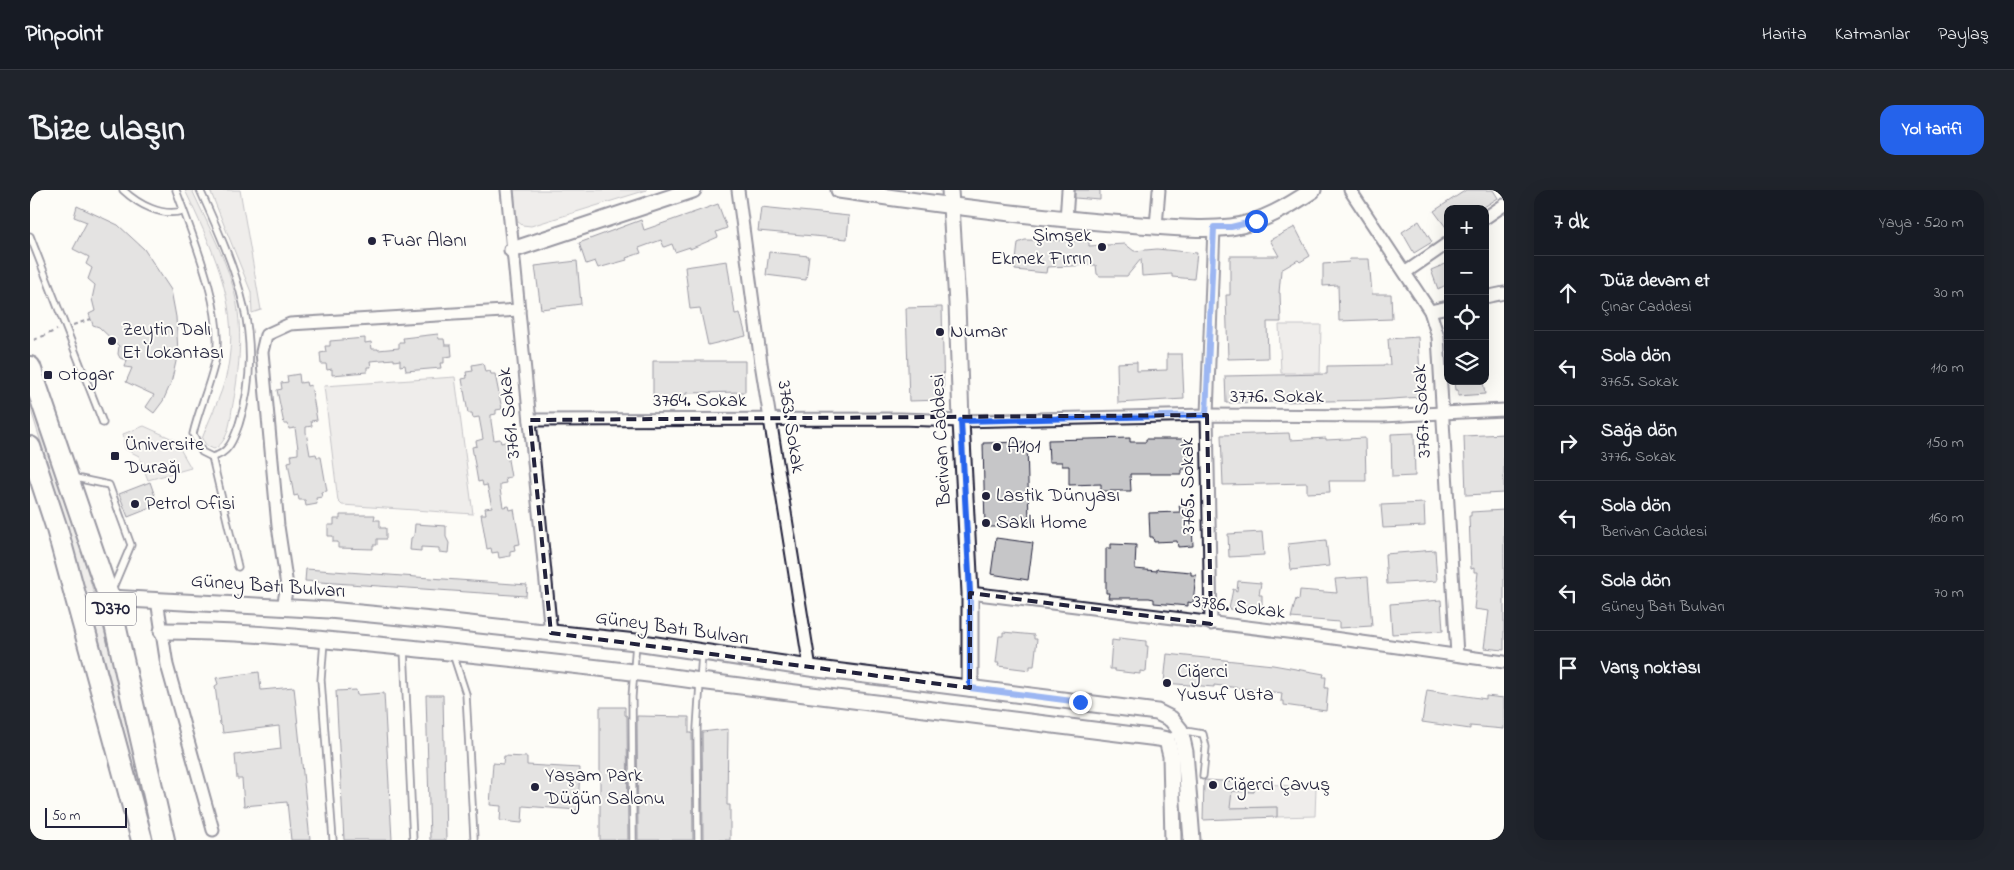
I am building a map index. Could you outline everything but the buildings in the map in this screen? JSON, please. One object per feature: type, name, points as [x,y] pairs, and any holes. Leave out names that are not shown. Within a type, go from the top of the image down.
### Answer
[{"type":"highway","name":"D370","points":[[30,367],[108,598],[164,840]]},
{"type":"highway","name":"D370","points":[[30,447],[57,529],[142,840]]},
{"type":"street","name":"3761. Sokak","points":[[507,190],[551,633]]},
{"type":"street","points":[[512,250],[693,190]]},
{"type":"street","name":"3763. Sokak","points":[[738,190],[770,420],[810,668]]},
{"type":"street","points":[[839,190],[1066,220],[1156,226],[1214,227],[1231,227],[1256,221],[1293,204],[1313,190]]},
{"type":"street","name":"Berivan Caddesi","points":[[950,190],[970,593],[970,688]]},
{"type":"street","points":[[1066,220],[1068,190]]},
{"type":"street","points":[[1156,226],[1159,190]]},
{"type":"street","name":"3767. Sokak","points":[[1350,190],[1430,311],[1438,338],[1457,655]]},
{"type":"street","points":[[1489,215],[1504,205]]},
{"type":"street","name":"3765. Sokak","points":[[1210,624],[1206,415],[1214,227]]},
{"type":"street","points":[[1406,272],[1444,247]]},
{"type":"street","points":[[1489,296],[1504,293]]},
{"type":"street","points":[[1430,311],[1444,308]]},
{"type":"street","points":[[283,607],[287,586],[278,526],[262,352],[266,335],[290,324],[519,310]]},
{"type":"street","name":"3776. Sokak","points":[[961,421],[1206,415],[1442,414],[1504,410]]},
{"type":"street","name":"3764. Sokak","points":[[530,420],[900,419],[961,421]]},
{"type":"street","name":"3786. Sokak","points":[[970,593],[1210,624],[1312,635],[1504,662]]},
{"type":"street","name":"Güney Batı Bulvarı","points":[[108,598],[329,610],[636,642],[810,668],[1157,712],[1176,725]]},
{"type":"street","points":[[160,600],[167,665],[213,830]]},
{"type":"street","points":[[162,631],[215,631],[324,639],[634,671],[1162,739],[1171,756],[1173,840]]},
{"type":"street","points":[[1176,725],[1185,752],[1192,840]]},
{"type":"lane","points":[[123,190],[159,212],[172,213],[183,211]]},
{"type":"lane","points":[[176,190],[205,271],[217,333],[216,356],[193,434],[202,452],[212,457],[225,452],[234,438],[240,419],[250,369],[249,340],[246,311],[236,273],[200,190]]},
{"type":"lane","points":[[30,236],[103,424]]},
{"type":"lane","points":[[212,457],[238,567]]},
{"type":"lane","points":[[67,476],[109,485],[131,545],[108,598]]},
{"type":"lane","points":[[324,639],[321,680],[333,840]]},
{"type":"lane","points":[[633,840],[632,697],[636,642]]},
{"type":"lane","points":[[404,647],[413,840]]},
{"type":"lane","points":[[452,652],[466,694],[474,838]]},
{"type":"lane","points":[[698,840],[697,728],[702,653]]},
{"type":"lane","points":[[1162,739],[1176,725],[1203,734],[1206,747],[1203,776]]},
{"type":"highlighted area","points":[[1207,415],[1211,624],[970,593],[970,688],[551,633],[530,420]]},
{"type":"shaded area","points":[[185,190],[192,190],[217,244],[233,286],[238,313],[239,354],[237,382],[228,432],[219,446],[214,449],[207,446],[202,439],[225,381],[231,337],[229,315],[220,272]]},
{"type":"shaded area","points":[[210,190],[240,190],[261,310],[252,313],[251,292]]},
{"type":"shaded area","points":[[514,190],[647,190],[531,226],[522,225],[517,221]]},
{"type":"shaded area","points":[[1279,325],[1321,325],[1320,373],[1281,373]]},
{"type":"shaded area","points":[[455,377],[473,514],[342,505],[338,501],[324,386]]},
{"type":"shaded area","points":[[30,387],[65,495],[96,603],[154,821],[147,822],[92,613],[30,407]]},
{"type":"shaded area","points":[[144,426],[175,440],[191,468],[148,480],[139,456],[125,449],[123,434]]},
{"type":"shaded area","points":[[1255,783],[1316,788],[1315,816],[1277,817],[1277,807],[1226,808],[1232,791],[1254,792]]},
{"type":"place","name":"Fuar Alanı","points":[[372,241]]},
{"type":"place","name":"Şimşek Ekmek Fırrın","points":[[1102,247]]},
{"type":"place","name":"Numar","points":[[940,332]]},
{"type":"place","name":"Zeytin Dalı Et Lokantası","points":[[112,341]]},
{"type":"place","name":"Otogar","points":[[48,375]]},
{"type":"place","name":"A101","points":[[997,447]]},
{"type":"place","name":"Üniversite Durağı","points":[[115,456]]},
{"type":"place","name":"Lastik Dünyası","points":[[986,496]]},
{"type":"place","name":"Petrol Ofisi","points":[[135,504]]},
{"type":"place","name":"Saklı Home","points":[[986,523]]},
{"type":"place","name":"Ciğerci Yusuf Usta","points":[[1167,683]]},
{"type":"place","name":"Ciğerci Çavuş","points":[[1213,785]]},
{"type":"place","name":"Yaşam Park Düğün Salonu","points":[[535,787]]},
{"type":"route","points":[[1080,702],[970,688],[970,593],[961,421],[1206,415],[1214,227],[1231,227],[1256,221]]}]
